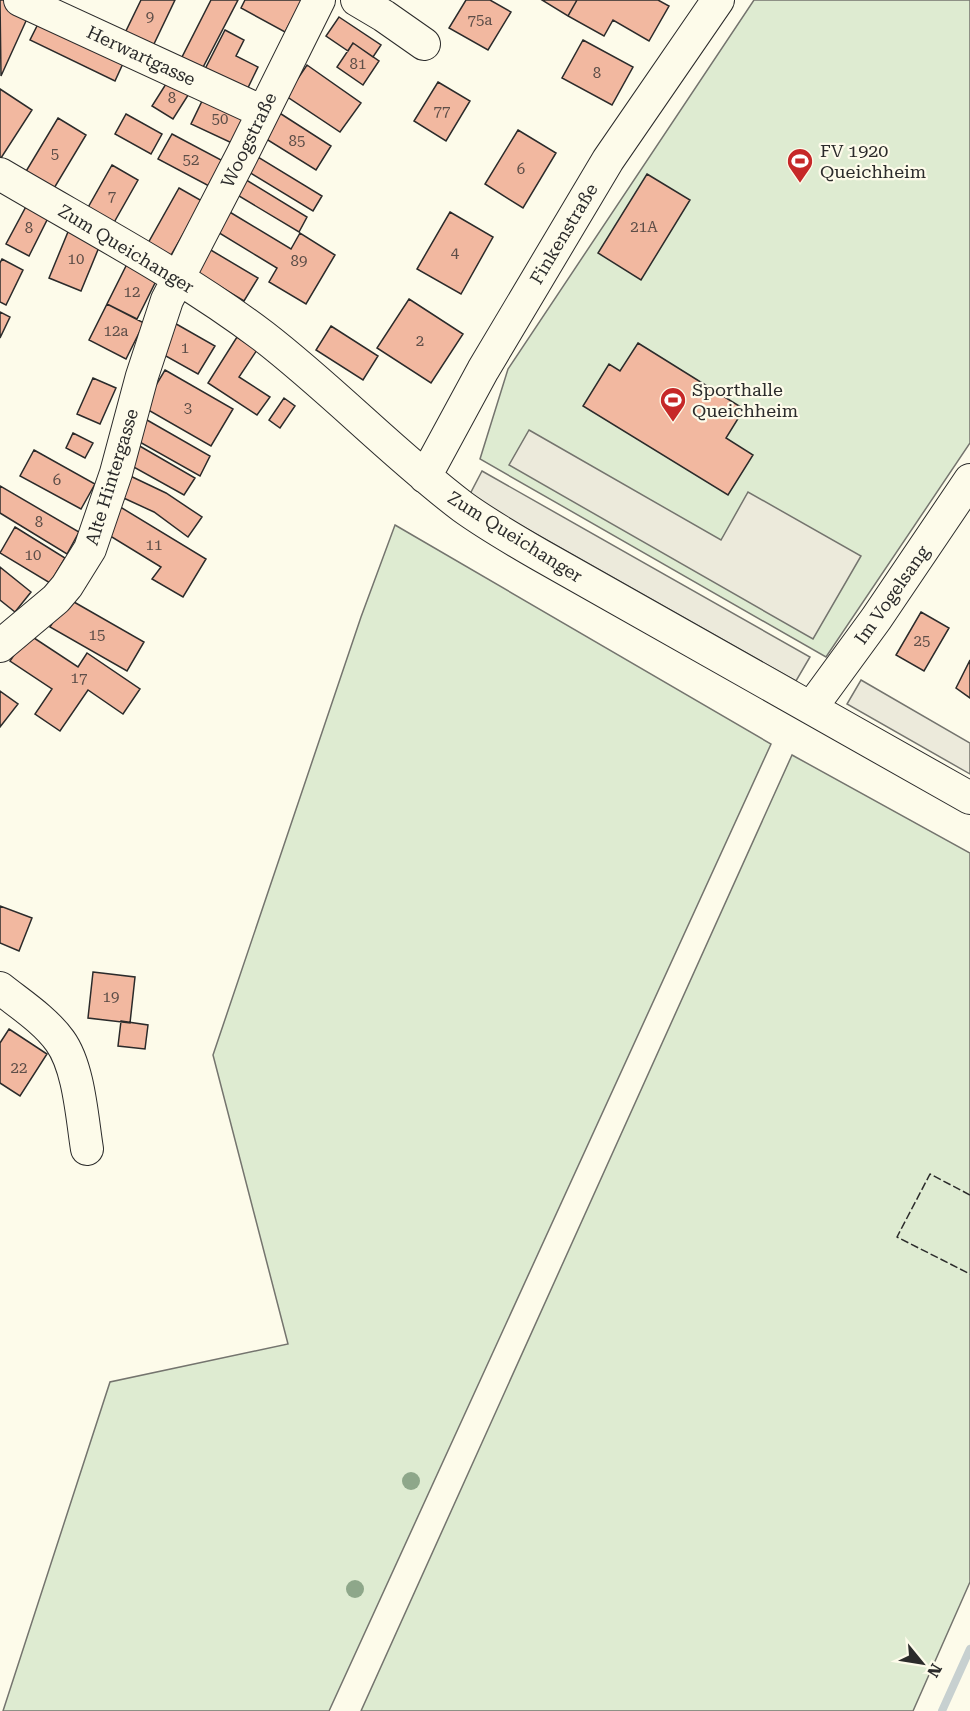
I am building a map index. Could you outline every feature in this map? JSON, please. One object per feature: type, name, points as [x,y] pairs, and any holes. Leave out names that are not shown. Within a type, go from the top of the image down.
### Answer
[{"type":"street","name":"Herwartgasse","points":[[20,0],[263,112]]},
{"type":"street","name":"Woogstraße","points":[[177,278],[229,182],[318,0]]},
{"type":"street","points":[[357,0],[424,44]]},
{"type":"street","name":"Finkenstraße","points":[[425,477],[483,370],[608,160],[718,0]]},
{"type":"street","name":"Zum Queichanger","points":[[0,174],[177,278],[233,314],[292,359],[425,477],[465,508],[512,539],[970,798]]},
{"type":"street","name":"Alte Hintergasse","points":[[0,646],[56,598],[68,585],[90,549],[116,473],[155,333],[177,278]]},
{"type":"street","name":"Im Vogelsang","points":[[811,708],[876,619],[970,480]]},
{"type":"street","points":[[0,988],[50,1030],[66,1051],[75,1081],[87,1149]]},
{"type":"green space","name":"FV 1920 Queichheim","points":[[754,0],[970,0],[970,443],[826,657],[480,459],[508,369]]},
{"type":"green space","points":[[395,525],[771,744],[329,1711],[3,1711],[110,1382],[288,1344],[213,1055],[361,617]]},
{"type":"green space","points":[[792,755],[970,853],[970,1582],[913,1711],[361,1711]]},
{"type":"shaded area","points":[[529,430],[721,540],[748,492],[861,556],[813,639],[509,465]]},
{"type":"shaded area","points":[[482,471],[810,657],[796,681],[469,496]]},
{"type":"shaded area","points":[[861,680],[970,743],[970,774],[847,704]]},
{"type":"building","points":[[0,0],[8,0],[31,10],[1,76]]},
{"type":"building","points":[[141,0],[175,0],[153,46],[125,33]]},
{"type":"building","points":[[211,0],[238,0],[200,73],[179,63]]},
{"type":"building","points":[[245,0],[302,0],[285,32],[241,8]]},
{"type":"building","points":[[466,0],[490,0],[511,12],[488,50],[449,28]]},
{"type":"building","points":[[542,0],[577,0],[568,16]]},
{"type":"building","points":[[577,0],[658,0],[669,6],[649,41],[613,20],[604,36],[568,16]]},
{"type":"building","points":[[339,17],[381,45],[373,57],[353,43],[348,51],[326,36]]},
{"type":"building","points":[[41,18],[125,59],[115,81],[30,40]]},
{"type":"building","points":[[225,30],[244,40],[236,56],[258,67],[244,96],[202,75]]},
{"type":"building","points":[[583,40],[633,67],[612,105],[562,78]]},
{"type":"building","points":[[353,43],[379,61],[363,85],[337,67]]},
{"type":"building","points":[[307,65],[361,103],[340,132],[286,96]]},
{"type":"building","points":[[171,76],[192,89],[173,119],[152,106]]},
{"type":"building","points":[[438,82],[470,101],[446,141],[414,121]]},
{"type":"building","points":[[0,89],[32,110],[1,158],[0,158]]},
{"type":"building","points":[[205,95],[249,115],[234,144],[191,124]]},
{"type":"building","points":[[278,112],[331,146],[316,170],[263,137]]},
{"type":"building","points":[[126,114],[162,134],[151,154],[115,134]]},
{"type":"building","points":[[58,118],[86,135],[53,190],[25,173]]},
{"type":"building","points":[[518,130],[556,153],[523,208],[485,184]]},
{"type":"building","points":[[172,134],[223,161],[209,186],[158,159]]},
{"type":"building","points":[[253,154],[322,196],[313,211],[244,169]]},
{"type":"building","points":[[112,165],[138,180],[112,226],[86,211]]},
{"type":"building","points":[[647,174],[690,200],[641,280],[598,253]]},
{"type":"building","points":[[238,175],[307,217],[299,232],[229,190]]},
{"type":"building","points":[[179,188],[202,201],[170,257],[147,245]]},
{"type":"building","points":[[29,201],[51,212],[29,256],[6,244]]},
{"type":"building","points":[[228,211],[291,249],[300,233],[335,255],[306,304],[269,282],[277,268],[216,231]]},
{"type":"building","points":[[450,212],[493,237],[461,294],[417,269]]},
{"type":"building","points":[[70,227],[102,240],[81,291],[49,278]]},
{"type":"building","points":[[204,246],[258,278],[244,301],[191,269]]},
{"type":"building","points":[[2,259],[23,270],[6,305],[0,302],[0,263]]},
{"type":"building","points":[[127,264],[157,279],[137,319],[107,304]]},
{"type":"building","points":[[409,299],[463,334],[431,383],[377,348]]},
{"type":"building","points":[[107,304],[144,323],[126,359],[89,340]]},
{"type":"building","points":[[0,312],[10,317],[0,338]]},
{"type":"building","points":[[171,321],[215,346],[198,374],[155,350]]},
{"type":"building","points":[[331,326],[378,356],[363,380],[316,350]]},
{"type":"building","points":[[237,337],[257,350],[239,377],[270,397],[257,415],[208,383]]},
{"type":"building","name":"Sporthalle Queichheim","points":[[638,343],[744,409],[726,438],[753,455],[728,495],[583,406],[609,364],[620,371]]},
{"type":"building","points":[[165,370],[233,409],[211,446],[143,407]]},
{"type":"building","points":[[93,378],[116,388],[100,424],[77,414]]},
{"type":"building","points":[[284,398],[295,406],[280,428],[269,420]]},
{"type":"building","points":[[140,416],[210,456],[200,476],[129,436]]},
{"type":"building","points":[[73,433],[93,443],[85,458],[66,448]]},
{"type":"building","points":[[131,441],[195,478],[184,495],[121,460]]},
{"type":"building","points":[[34,450],[95,484],[81,509],[20,476]]},
{"type":"building","points":[[124,473],[166,493],[202,517],[188,537],[154,512],[115,494]]},
{"type":"building","points":[[0,486],[79,532],[67,554],[0,513]]},
{"type":"building","points":[[117,505],[206,559],[183,597],[152,579],[161,567],[102,531]]},
{"type":"building","points":[[15,527],[65,558],[50,583],[0,553]]},
{"type":"building","points":[[0,567],[31,592],[15,612],[0,600]]},
{"type":"building","points":[[67,598],[144,642],[127,671],[50,627]]},
{"type":"building","points":[[921,612],[949,628],[924,671],[896,655]]},
{"type":"building","points":[[28,634],[78,667],[87,653],[140,689],[123,714],[88,690],[60,731],[35,714],[52,689],[10,661]]},
{"type":"building","points":[[970,660],[970,698],[956,688]]},
{"type":"building","points":[[0,691],[18,704],[0,727]]},
{"type":"building","points":[[0,906],[32,918],[19,951],[0,943]]},
{"type":"building","points":[[93,972],[135,977],[130,1023],[88,1018]]},
{"type":"building","points":[[121,1021],[148,1025],[145,1049],[118,1046]]},
{"type":"building","points":[[9,1029],[47,1054],[20,1096],[0,1083],[0,1043]]},
{"type":"waterway","points":[[942,1711],[970,1649]]},
{"type":"fence","points":[[970,1195],[930,1174],[897,1237],[970,1274]]},
{"type":"place","name":"FV 1920 Queichheim","points":[[800,184]]},
{"type":"place","name":"Sporthalle Queichheim","points":[[673,423]]}]
